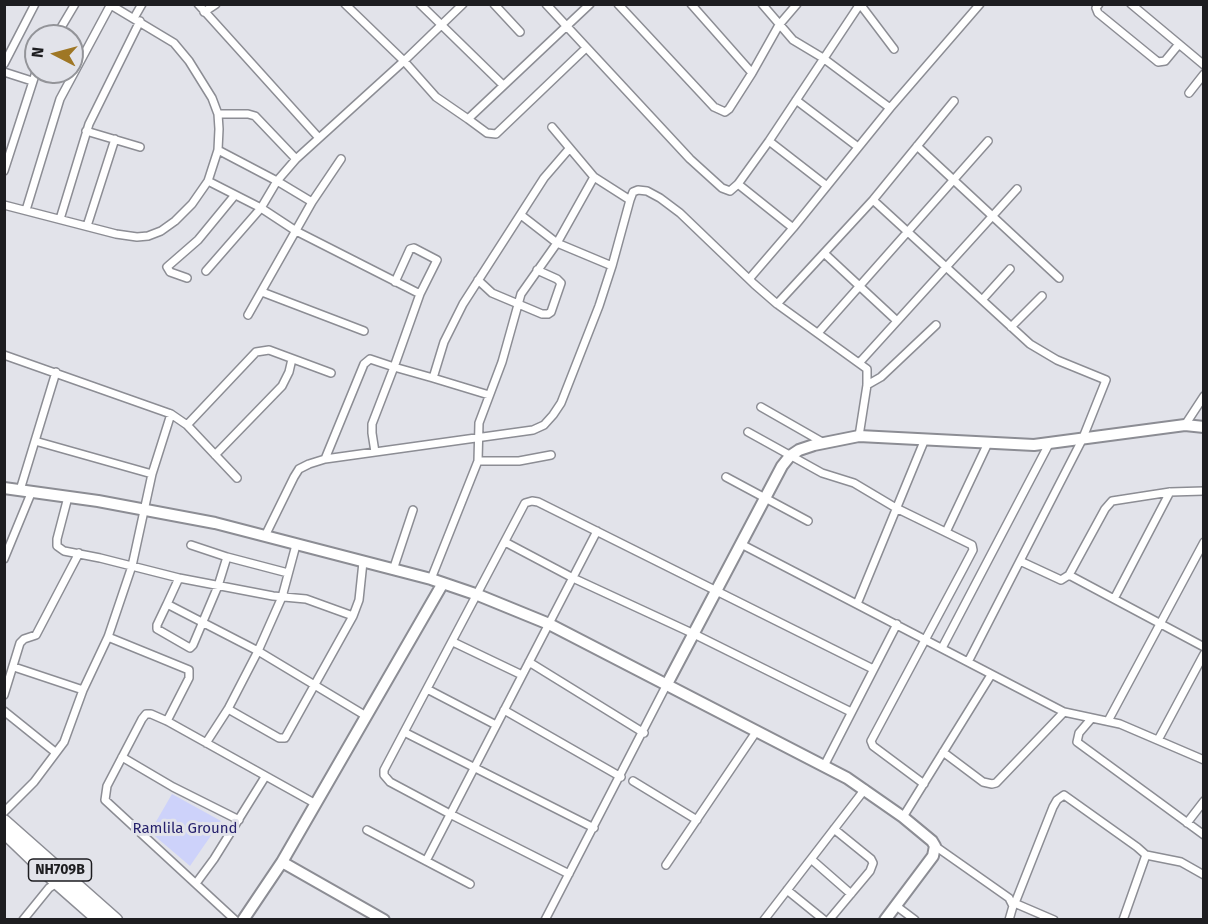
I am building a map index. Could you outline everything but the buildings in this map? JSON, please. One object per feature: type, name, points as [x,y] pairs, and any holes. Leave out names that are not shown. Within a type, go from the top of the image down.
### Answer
[{"type":"highway","name":"NH709B","points":[[4,821],[99,920]]},
{"type":"highway","name":"NH709B","points":[[4,832],[116,920]]},
{"type":"street","points":[[4,64],[35,4]]},
{"type":"street","points":[[63,24],[75,4]]},
{"type":"street","points":[[60,219],[86,130],[137,20],[142,4]]},
{"type":"street","points":[[198,4],[319,138]]},
{"type":"street","points":[[204,12],[216,4]]},
{"type":"street","points":[[345,4],[404,61],[436,97],[487,133],[496,134],[586,48]]},
{"type":"street","points":[[420,4],[503,85]]},
{"type":"street","points":[[206,271],[261,208],[277,181],[296,159],[463,4]]},
{"type":"street","points":[[494,4],[520,32]]},
{"type":"street","points":[[546,4],[685,153],[722,188],[730,191],[738,184],[769,141],[860,4],[894,49]]},
{"type":"street","points":[[618,4],[720,111],[725,112],[752,72],[779,25],[797,4]]},
{"type":"street","points":[[691,4],[752,72]]},
{"type":"street","points":[[762,4],[793,40],[823,58],[891,108]]},
{"type":"street","points":[[750,278],[858,147],[981,4]]},
{"type":"street","points":[[1099,4],[1096,8],[1098,13],[1158,62],[1165,61],[1179,44]]},
{"type":"street","points":[[1131,4],[1203,65]]},
{"type":"street","points":[[4,205],[137,237],[161,231],[175,221],[192,204],[208,181],[218,150],[218,114],[212,98],[189,61],[174,43],[110,5],[60,99],[26,210]]},
{"type":"street","points":[[468,118],[586,6]]},
{"type":"street","points":[[4,72],[24,78]]},
{"type":"street","points":[[1189,93],[1203,74]]},
{"type":"street","points":[[4,171],[31,84]]},
{"type":"street","points":[[796,100],[858,147]]},
{"type":"street","points":[[777,304],[873,200],[954,101]]},
{"type":"street","points":[[218,114],[255,116],[296,159]]},
{"type":"street","points":[[552,127],[594,177],[630,200]]},
{"type":"street","points":[[86,130],[140,147]]},
{"type":"street","points":[[87,226],[115,139]]},
{"type":"street","points":[[769,141],[827,186]]},
{"type":"street","points":[[818,333],[988,141]]},
{"type":"street","points":[[917,146],[1059,278]]},
{"type":"street","points":[[433,378],[453,321],[544,178],[569,149]]},
{"type":"street","points":[[218,150],[312,202]]},
{"type":"street","points":[[248,315],[312,202],[341,159]]},
{"type":"street","points":[[432,579],[478,461],[479,423],[502,362],[518,303],[528,282],[557,243],[594,177]]},
{"type":"street","points":[[208,181],[261,208],[296,231],[420,294]]},
{"type":"street","points":[[738,184],[793,228]]},
{"type":"street","points":[[860,362],[1017,189]]},
{"type":"street","points":[[265,536],[294,477],[299,469],[309,464],[325,459],[533,430],[544,425],[553,415],[569,381],[612,266],[630,200],[633,192],[638,190],[647,191],[660,198],[680,213],[777,304],[867,369],[867,385],[859,436]]},
{"type":"street","points":[[187,278],[170,272],[167,267],[198,240],[235,195]]},
{"type":"street","points":[[873,200],[1011,327],[1042,352],[1106,380],[1082,440],[968,662]]},
{"type":"street","points":[[521,215],[557,243],[612,266]]},
{"type":"street","points":[[375,452],[372,424],[420,294],[437,260],[414,248],[410,249],[395,282]]},
{"type":"street","points":[[825,254],[897,321]]},
{"type":"street","points":[[982,300],[1010,269]]},
{"type":"street","points":[[478,280],[492,293],[542,314],[548,314],[551,312],[561,283],[537,270]]},
{"type":"street","points":[[262,292],[364,331]]},
{"type":"street","points":[[1011,327],[1042,296]]},
{"type":"street","points":[[867,385],[881,377],[936,325]]},
{"type":"street","points":[[187,425],[256,352],[269,350],[331,373]]},
{"type":"street","points":[[4,355],[171,414],[187,425],[237,478]]},
{"type":"street","points":[[215,455],[282,386],[292,359]]},
{"type":"street","points":[[325,459],[364,364],[370,359],[489,395]]},
{"type":"street","points":[[4,559],[26,491],[35,441],[56,372]]},
{"type":"street","points":[[1185,426],[1203,396]]},
{"type":"street","points":[[761,407],[824,442]]},
{"type":"street","points":[[4,812],[34,782],[63,742],[83,690],[108,638],[132,566],[152,474],[171,414]]},
{"type":"street","points":[[545,920],[765,498],[790,456],[799,450],[824,442],[859,436],[1034,445],[1185,426],[1203,427]]},
{"type":"street","points":[[748,432],[830,476],[854,483],[897,508],[970,543],[973,547],[871,741],[873,746],[924,783]]},
{"type":"street","points":[[857,604],[925,439]]},
{"type":"street","points":[[35,441],[152,474]]},
{"type":"street","points":[[946,532],[988,443]]},
{"type":"street","points":[[942,648],[1049,444]]},
{"type":"street","points":[[478,461],[519,461],[551,455]]},
{"type":"street","points":[[726,477],[808,521]]},
{"type":"street","points":[[4,488],[215,523],[432,579],[478,594],[549,624],[824,765],[865,789],[903,817],[935,846],[1014,903],[1054,920]]},
{"type":"street","points":[[1020,561],[1061,580],[1069,574],[1108,504],[1118,499],[1170,492],[1203,491]]},
{"type":"street","points":[[1114,599],[1170,492]]},
{"type":"street","points":[[68,497],[57,539],[57,546],[64,551],[218,586],[318,602],[353,616]]},
{"type":"street","points":[[569,874],[450,814],[386,778],[384,770],[525,503],[532,501],[597,531],[873,669]]},
{"type":"street","points":[[393,570],[413,510]]},
{"type":"street","points":[[426,861],[597,531]]},
{"type":"street","points":[[505,542],[573,578],[694,634],[851,712]]},
{"type":"street","points":[[1108,722],[1203,542]]},
{"type":"street","points":[[191,544],[227,557],[288,573]]},
{"type":"street","points":[[741,544],[1064,712],[1108,722],[1158,740],[1203,760]]},
{"type":"street","points":[[206,743],[228,709],[258,651],[282,597],[296,545]]},
{"type":"street","points":[[4,695],[20,643],[36,635],[79,553]]},
{"type":"street","points":[[179,578],[157,629],[188,648],[193,645],[203,622],[227,557]]},
{"type":"street","points":[[228,709],[283,739],[287,735],[353,616],[359,600],[363,562]]},
{"type":"street","points":[[1069,574],[1203,647]]},
{"type":"street","points":[[243,920],[282,862],[443,583]]},
{"type":"street","points":[[167,604],[258,651],[366,716]]},
{"type":"street","points":[[824,765],[897,624]]},
{"type":"street","points":[[108,638],[189,670],[189,678],[167,721]]},
{"type":"street","points":[[453,642],[522,675]]},
{"type":"street","points":[[1158,740],[1203,654]]},
{"type":"street","points":[[529,662],[644,733]]},
{"type":"street","points":[[14,668],[83,690]]},
{"type":"street","points":[[903,817],[991,675]]},
{"type":"street","points":[[427,689],[496,725]]},
{"type":"street","points":[[504,710],[621,777]]},
{"type":"street","points":[[4,711],[55,752]]},
{"type":"street","points":[[943,752],[983,782],[993,784],[1064,712]]},
{"type":"street","points":[[236,920],[197,882],[107,804],[105,793],[146,714],[167,721],[316,804]]},
{"type":"street","points":[[1091,719],[1077,742],[1203,836]]},
{"type":"street","points":[[404,732],[594,828]]},
{"type":"street","points":[[666,865],[756,732]]},
{"type":"street","points":[[122,757],[172,787],[239,820]]},
{"type":"street","points":[[197,882],[265,777]]},
{"type":"street","points":[[633,781],[697,820]]},
{"type":"street","points":[[764,920],[865,789]]},
{"type":"street","points":[[1009,920],[1053,807],[1064,795],[1146,855],[1181,862],[1203,875]]},
{"type":"street","points":[[1187,823],[1203,801]]},
{"type":"street","points":[[829,920],[870,871],[873,863],[834,829]]},
{"type":"street","points":[[368,830],[470,884]]},
{"type":"street","points":[[885,920],[933,856],[935,846]]},
{"type":"street","points":[[1123,920],[1146,855]]},
{"type":"street","points":[[811,859],[850,894]]},
{"type":"street","points":[[282,862],[384,920]]},
{"type":"street","points":[[23,920],[49,888],[61,878]]},
{"type":"street","points":[[787,890],[824,920]]},
{"type":"street","points":[[896,905],[915,920]]},
{"type":"green space","name":"Ramlila Ground","points":[[172,794],[221,821],[190,866],[150,832]]}]
